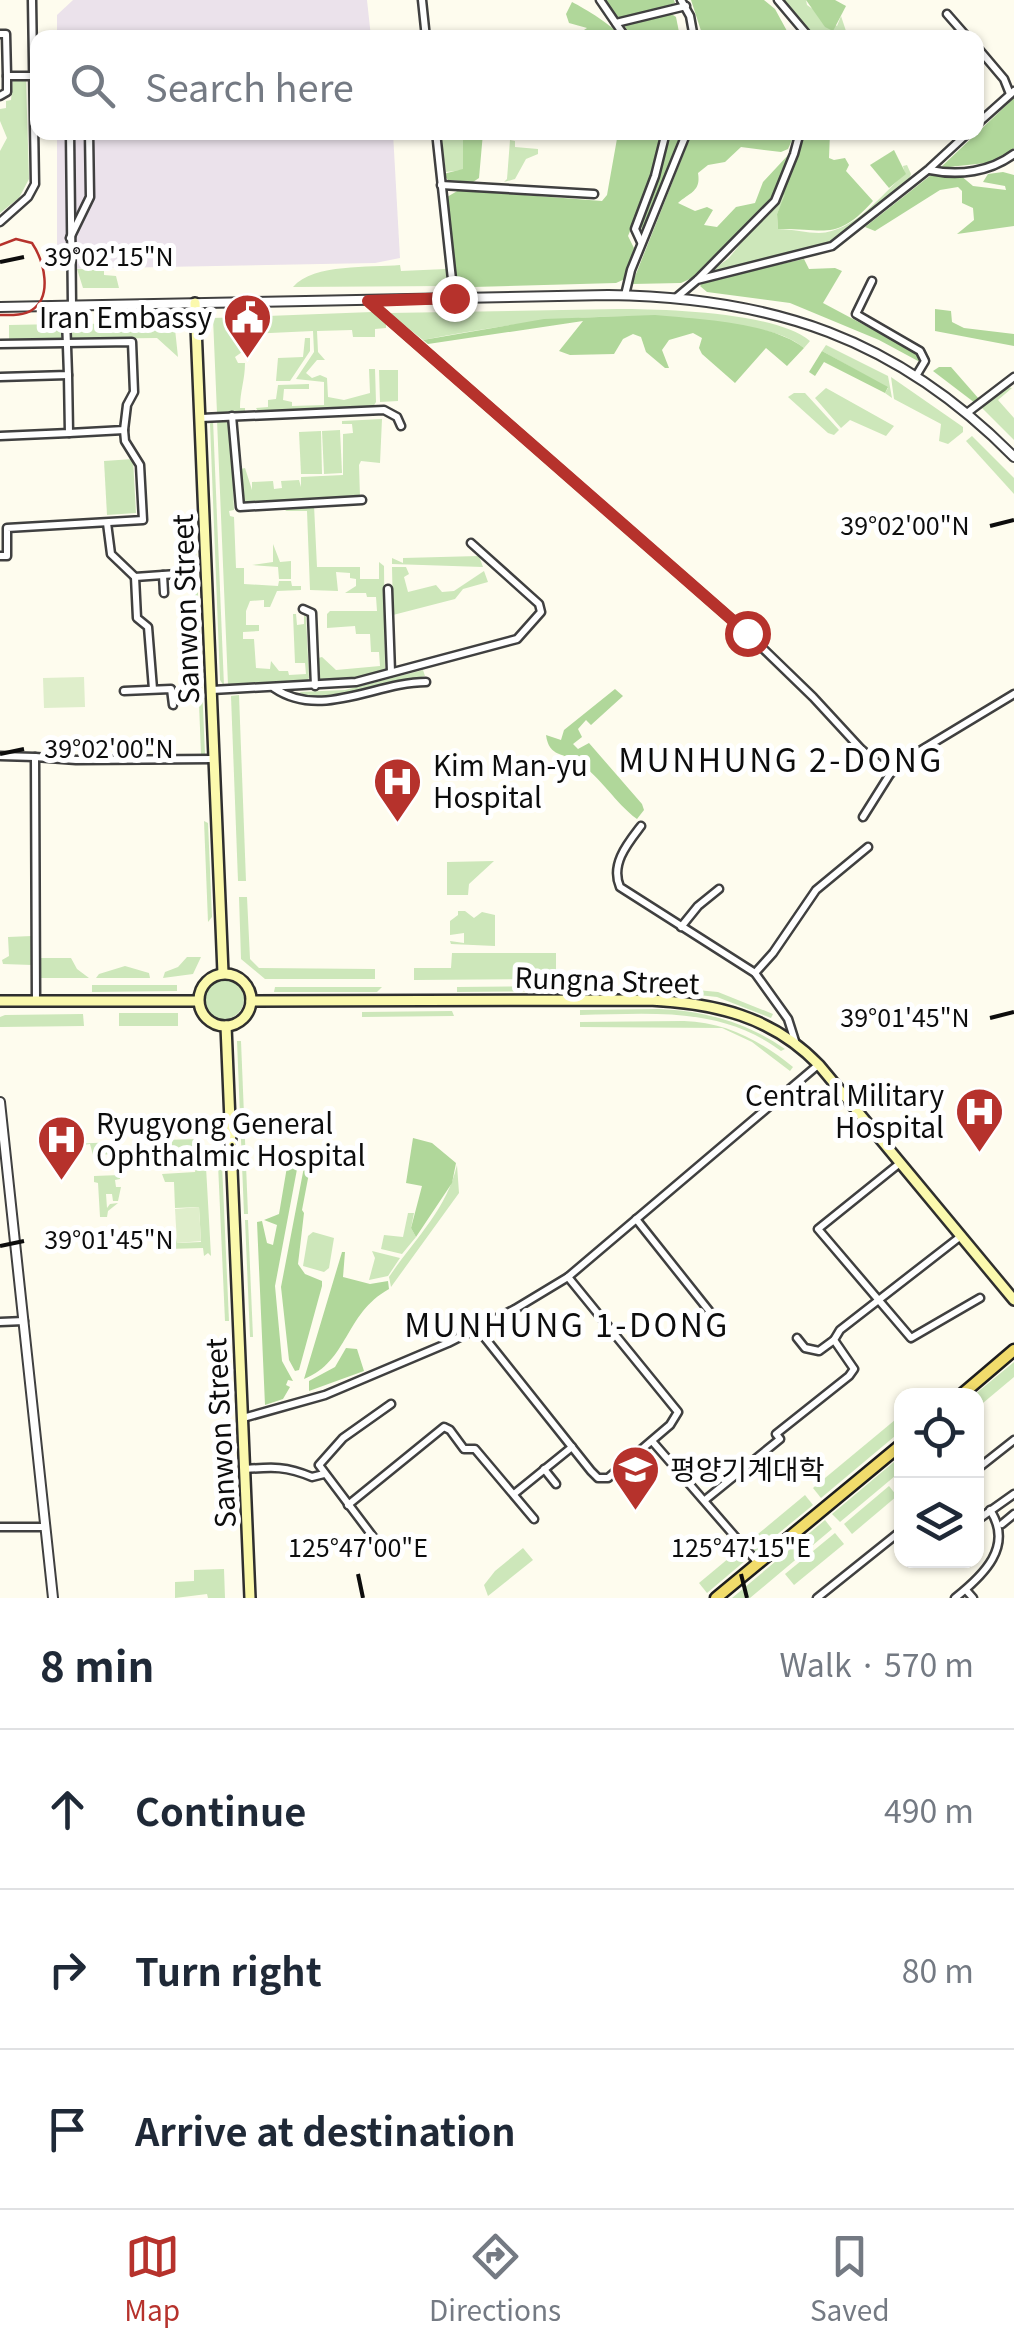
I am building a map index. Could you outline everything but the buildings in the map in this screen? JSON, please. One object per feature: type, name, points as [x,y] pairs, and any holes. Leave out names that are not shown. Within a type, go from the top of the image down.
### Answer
[{"type":"main road","name":"Sanwon Street","points":[[196,304],[224,974]]},
{"type":"main road","points":[[224,974],[244,981],[251,1000],[242,1019],[226,1026],[204,1016],[198,1001],[206,981],[224,974]]},
{"type":"main road","name":"Rungna Street","points":[[251,1000],[685,1002],[731,1010],[772,1026],[819,1064],[1014,1300]]},
{"type":"main road","points":[[0,1001],[198,1001]]},
{"type":"main road","name":"Sanwon Street","points":[[226,1026],[250,1598]]},
{"type":"main road","points":[[969,1388],[1014,1350]]},
{"type":"main road","points":[[716,1598],[894,1451]]},
{"type":"street","points":[[32,0],[33,30]]},
{"type":"street","points":[[422,0],[425,30]]},
{"type":"street","points":[[600,0],[621,30]]},
{"type":"street","points":[[778,0],[803,30]]},
{"type":"street","points":[[616,23],[646,18],[684,3],[692,30]]},
{"type":"street","points":[[948,14],[961,30]]},
{"type":"street","points":[[0,34],[6,34],[8,92],[0,96]]},
{"type":"street","points":[[984,55],[1012,93],[984,119]]},
{"type":"street","points":[[7,76],[30,76]]},
{"type":"street","points":[[0,222],[23,203],[35,184],[35,140]]},
{"type":"street","points":[[69,433],[66,318],[72,305],[70,140]]},
{"type":"street","points":[[70,239],[90,197],[89,140]]},
{"type":"street","points":[[437,140],[454,298]]},
{"type":"street","points":[[642,243],[635,229],[664,140]]},
{"type":"street","points":[[625,295],[685,140]]},
{"type":"street","points":[[677,297],[775,201],[798,140]]},
{"type":"street","points":[[697,280],[832,246],[960,140]]},
{"type":"street","points":[[929,169],[947,173],[977,170],[994,167],[1014,154]]},
{"type":"street","points":[[442,185],[594,194]]},
{"type":"street","points":[[872,281],[856,314],[920,351],[925,361],[916,376]]},
{"type":"street","points":[[0,307],[625,295],[677,297],[753,308],[808,324],[866,348],[916,376],[968,414],[1014,456]]},
{"type":"street","points":[[368,301],[747,633],[861,750],[890,774]]},
{"type":"street","points":[[0,344],[132,342],[134,392],[127,405],[124,430],[125,441],[140,465],[143,520],[7,528],[7,556],[0,556]]},
{"type":"street","points":[[0,377],[68,375]]},
{"type":"street","points":[[968,414],[1014,378]]},
{"type":"street","points":[[201,418],[253,411],[292,418],[378,406],[393,413],[401,426]]},
{"type":"street","points":[[232,416],[239,456],[237,504],[245,512],[362,500]]},
{"type":"street","points":[[0,436],[124,430]]},
{"type":"street","points":[[107,522],[111,554],[135,578],[137,618],[148,627],[153,689]]},
{"type":"street","points":[[212,690],[356,682],[517,639],[541,612],[539,604],[471,544]]},
{"type":"street","points":[[484,569],[496,566]]},
{"type":"street","points":[[135,578],[177,574]]},
{"type":"street","points":[[163,575],[164,593]]},
{"type":"street","points":[[388,589],[390,672]]},
{"type":"street","points":[[303,609],[312,613],[318,653],[315,686]]},
{"type":"street","points":[[273,687],[284,694],[314,700],[348,698],[426,682]]},
{"type":"street","points":[[124,691],[171,689],[172,705]]},
{"type":"street","points":[[863,817],[890,774],[918,752],[1014,694]]},
{"type":"street","points":[[0,756],[215,759]]},
{"type":"street","points":[[35,757],[36,1002]]},
{"type":"street","points":[[641,826],[618,861],[616,878],[620,886],[755,973],[784,1011],[795,1041]]},
{"type":"street","points":[[755,973],[816,890],[868,847]]},
{"type":"street","points":[[681,927],[718,889]]},
{"type":"street","points":[[243,1418],[310,1400],[477,1328],[568,1276],[819,1064]]},
{"type":"street","points":[[0,1102],[3,1162],[54,1598]]},
{"type":"street","points":[[900,1163],[818,1229],[911,1338],[980,1298]]},
{"type":"street","points":[[636,1219],[710,1312],[696,1324]]},
{"type":"street","points":[[797,1338],[812,1351],[818,1351],[877,1298],[961,1236]]},
{"type":"street","points":[[477,1328],[572,1447],[603,1479],[670,1425],[678,1412],[568,1276]]},
{"type":"street","points":[[0,1322],[24,1322]]},
{"type":"street","points":[[705,1500],[780,1439],[776,1434],[849,1376],[854,1369],[834,1340]]},
{"type":"street","points":[[380,1546],[324,1474],[320,1462],[391,1404]]},
{"type":"street","points":[[348,1505],[444,1426],[464,1449],[475,1449],[534,1519]]},
{"type":"street","points":[[652,1440],[758,1563]]},
{"type":"street","points":[[984,1464],[1014,1440]]},
{"type":"street","points":[[514,1494],[572,1447]]},
{"type":"street","points":[[245,1469],[276,1466],[312,1477],[324,1474]]},
{"type":"street","points":[[544,1470],[556,1484]]},
{"type":"street","points":[[984,1515],[1014,1494]]},
{"type":"street","points":[[956,1598],[991,1567],[1003,1547],[1002,1524],[990,1510]]},
{"type":"street","points":[[1002,1524],[1014,1514]]},
{"type":"street","points":[[0,1527],[45,1526]]},
{"type":"street","points":[[818,1598],[894,1536]]},
{"type":"street","points":[[966,1590],[973,1598]]},
{"type":"shaded area","points":[[73,0],[367,0],[370,30],[57,30],[57,15]]},
{"type":"shaded area","points":[[57,140],[393,140],[400,258],[375,263],[57,269]]},
{"type":"green space","points":[[605,0],[675,3],[627,19],[618,18]]},
{"type":"green space","points":[[691,0],[764,0],[775,9],[786,30],[701,30]]},
{"type":"green space","points":[[781,0],[806,0],[807,5],[837,26],[841,16],[846,30],[807,30]]},
{"type":"green space","points":[[806,0],[835,0],[846,6],[834,30],[825,27]]},
{"type":"green space","points":[[572,2],[614,30],[584,30],[587,28],[569,23],[566,14]]},
{"type":"green space","points":[[670,13],[676,17],[679,30],[627,30],[625,26]]},
{"type":"green space","points":[[26,79],[29,179],[19,198],[0,213],[0,151],[7,138],[0,109],[6,108],[6,101],[11,100],[13,80]]},
{"type":"green space","points":[[1014,98],[1014,148],[995,162],[940,168],[970,140],[984,140],[984,126]]},
{"type":"green space","points":[[441,140],[463,140],[463,170],[446,172]]},
{"type":"green space","points":[[463,140],[482,140],[479,178],[473,182],[448,180],[443,174],[463,169]]},
{"type":"green space","points":[[510,140],[515,141],[515,147],[538,149],[538,154],[526,159],[515,179],[504,182],[507,179]]},
{"type":"green space","points":[[617,140],[661,140],[652,177],[628,236],[634,248],[625,279],[616,283],[473,287],[456,283],[447,197],[459,190],[602,201],[607,195]]},
{"type":"green space","points":[[666,140],[680,140],[642,233],[644,213]]},
{"type":"green space","points":[[689,140],[792,140],[788,149],[781,152],[741,147],[725,162],[708,165],[698,173],[696,188],[678,203],[695,211],[707,207],[713,210],[704,225],[717,227],[736,207],[755,203],[763,182],[790,153],[776,194],[694,277],[681,283],[632,284]]},
{"type":"green space","points":[[801,140],[830,140],[829,158],[845,158],[849,165],[846,171],[873,201],[839,228],[778,229],[777,214],[785,194],[728,259],[783,193]]},
{"type":"green space","points":[[894,150],[906,174],[889,188],[870,165]]},
{"type":"green space","points":[[907,165],[909,179],[834,241],[710,272],[729,258],[788,190],[777,214],[778,229],[832,231],[866,211],[905,174],[903,166]]},
{"type":"green space","points":[[988,174],[1014,175],[1014,226],[957,234],[974,220],[973,208],[962,203],[958,187],[940,190],[875,231],[865,227],[931,175],[960,175],[973,186],[1006,190],[1005,186],[983,182]]},
{"type":"green space","points":[[804,259],[809,269],[842,271],[823,303],[913,351],[922,360],[790,303],[707,292],[700,286],[704,281]]},
{"type":"green space","points":[[400,265],[401,271],[446,269],[447,286],[293,287],[302,279],[328,270]]},
{"type":"green space","points":[[77,269],[104,269],[104,275],[116,276],[119,288],[83,288]]},
{"type":"green space","points":[[935,309],[951,311],[952,322],[964,328],[1014,334],[1014,346],[935,331]]},
{"type":"green space","points":[[690,311],[746,318],[794,331],[810,341],[804,348],[786,337],[755,329],[647,317],[573,318],[423,340],[389,313]]},
{"type":"green space","points":[[372,312],[386,322],[386,328],[375,329],[375,337],[353,337],[352,330],[317,331],[318,352],[325,360],[317,360],[306,373],[312,378],[327,378],[328,397],[344,400],[370,393],[369,369],[375,369],[373,407],[258,411],[256,408],[268,407],[268,400],[276,399],[278,385],[309,384],[309,389],[284,389],[283,400],[292,402],[292,406],[324,405],[324,382],[296,379],[314,352],[313,331],[246,334],[242,352],[235,357],[238,363],[245,363],[240,408],[245,408],[245,412],[217,413],[213,318]]},
{"type":"green space","points":[[655,315],[754,327],[804,348],[787,366],[766,348],[735,383],[702,354],[702,338],[693,333],[669,340],[662,350],[669,368],[646,352],[641,337],[633,334],[623,339],[614,354],[570,355],[559,351],[583,321],[428,344],[423,340],[544,319]]},
{"type":"green space","points":[[166,323],[175,329],[178,357],[157,338],[72,339],[72,324]]},
{"type":"green space","points":[[61,324],[61,339],[9,340],[9,325]]},
{"type":"green space","points":[[305,338],[310,338],[310,351],[290,381],[276,381],[278,358],[303,357]]},
{"type":"green space","points":[[826,345],[888,376],[892,398],[885,393],[888,388],[822,351]]},
{"type":"green space","points":[[822,351],[888,387],[885,393],[824,362],[815,376],[809,372]]},
{"type":"green space","points":[[951,367],[979,399],[975,403],[933,371]]},
{"type":"green space","points":[[379,370],[398,370],[398,401],[380,402]]},
{"type":"green space","points":[[891,377],[963,427],[963,432],[948,444],[939,441],[941,424],[894,399]]},
{"type":"green space","points":[[1007,387],[1012,388],[998,400],[1014,418],[1014,440],[982,408]]},
{"type":"green space","points":[[826,388],[894,426],[886,436],[850,420],[841,428],[815,398]]},
{"type":"green space","points":[[805,393],[839,430],[834,435],[828,433],[788,397]]},
{"type":"green space","points":[[230,419],[234,510],[229,511],[234,517],[236,568],[244,568],[244,584],[278,586],[279,581],[291,581],[292,586],[301,586],[301,590],[277,591],[270,607],[264,607],[264,600],[250,601],[246,625],[259,625],[259,631],[243,632],[243,639],[254,639],[256,668],[270,669],[271,661],[289,675],[306,674],[305,663],[295,663],[293,614],[297,625],[304,624],[304,615],[309,678],[306,682],[228,685],[217,420]]},
{"type":"green space","points":[[382,419],[380,463],[361,461],[360,497],[246,504],[242,500],[241,469],[245,468],[252,490],[252,482],[273,481],[274,489],[282,488],[281,481],[299,480],[301,487],[301,477],[343,475],[343,434],[353,433],[352,424],[342,421]]},
{"type":"green space","points":[[213,420],[224,686],[220,680],[210,424]]},
{"type":"green space","points":[[340,430],[342,473],[324,474],[322,431]]},
{"type":"green space","points":[[321,431],[322,474],[301,474],[299,432]]},
{"type":"green space","points":[[972,436],[1014,478],[1014,494],[966,441]]},
{"type":"green space","points":[[133,459],[136,513],[107,515],[104,461]]},
{"type":"green space","points":[[314,505],[317,567],[360,567],[360,579],[379,579],[379,562],[384,566],[385,670],[347,680],[319,679],[318,658],[322,657],[336,670],[380,666],[379,652],[371,652],[370,634],[356,634],[355,626],[327,628],[330,611],[377,611],[376,597],[345,593],[356,586],[350,573],[336,572],[338,591],[310,590],[307,511],[285,511]]},
{"type":"green space","points":[[195,526],[205,754],[201,754]]},
{"type":"green space","points":[[273,544],[280,562],[291,561],[291,579],[279,579],[278,567],[252,565],[273,562]]},
{"type":"green space","points":[[479,556],[483,567],[392,564],[392,558],[403,563],[403,558]]},
{"type":"green space","points":[[392,567],[406,567],[408,592],[436,585],[442,592],[454,591],[484,571],[488,582],[463,589],[455,599],[393,615]]},
{"type":"green space","points":[[423,670],[425,676],[343,697],[311,697],[299,692],[345,690]]},
{"type":"green space","points":[[84,677],[85,707],[44,708],[43,678]]},
{"type":"green space","points":[[615,689],[623,696],[591,725],[586,720],[578,729],[582,737],[573,744],[578,749],[589,743],[642,804],[644,810],[637,819],[587,769],[550,748],[546,735],[561,740],[564,730]]},
{"type":"green space","points":[[239,695],[246,881],[238,881],[231,696]]},
{"type":"green space","points":[[204,821],[208,823],[212,917],[208,922]]},
{"type":"green space","points":[[494,861],[469,884],[468,895],[447,895],[447,862]]},
{"type":"green space","points":[[239,897],[247,897],[250,959],[259,968],[375,969],[375,979],[265,979],[241,959]]},
{"type":"green space","points":[[458,911],[474,918],[482,912],[495,915],[495,946],[451,944],[450,941],[464,943],[464,933],[450,935],[450,921]]},
{"type":"green space","points":[[32,936],[32,965],[3,964],[2,960],[9,956],[8,937]]},
{"type":"green space","points":[[452,953],[556,953],[556,979],[414,980],[414,968],[451,968]]},
{"type":"green space","points":[[187,957],[201,957],[193,974],[163,978],[165,972],[178,967]]},
{"type":"green space","points":[[40,958],[71,958],[89,978],[39,978]]},
{"type":"green space","points":[[125,966],[149,973],[150,978],[96,978],[99,974]]},
{"type":"green space","points":[[224,979],[238,985],[244,999],[238,1013],[224,1019],[210,1013],[204,999],[210,985]]},
{"type":"green space","points":[[92,985],[177,985],[177,991],[92,992]]},
{"type":"green space","points":[[580,986],[574,991],[457,992],[457,987]]},
{"type":"green space","points":[[653,986],[718,992],[773,1014],[771,1018],[717,997],[652,990]]},
{"type":"green space","points":[[275,987],[382,987],[377,992],[274,992]]},
{"type":"green space","points":[[659,1009],[725,1020],[785,1049],[781,1051],[758,1036],[710,1020],[659,1014],[580,1015],[580,1010]]},
{"type":"green space","points":[[452,1011],[454,1016],[362,1017],[362,1012]]},
{"type":"green space","points":[[119,1013],[178,1013],[178,1026],[119,1026]]},
{"type":"green space","points":[[83,1014],[84,1026],[0,1027],[0,1017],[5,1015]]},
{"type":"green space","points":[[684,1021],[714,1025],[742,1035],[793,1067],[790,1071],[752,1042],[722,1028],[580,1027],[580,1022]]},
{"type":"green space","points":[[237,1041],[241,1041],[248,1214],[244,1214]]},
{"type":"green space","points":[[413,1138],[432,1143],[456,1163],[452,1183],[416,1237],[411,1228],[422,1186],[406,1183]]},
{"type":"green space","points":[[201,1139],[202,1151],[162,1153],[161,1140]]},
{"type":"green space","points":[[119,1142],[119,1154],[93,1155],[90,1144],[82,1145],[82,1149],[68,1146],[68,1144]]},
{"type":"green space","points":[[301,1148],[275,1286],[282,1361],[293,1381],[288,1380],[286,1385],[290,1387],[283,1399],[265,1405],[257,1222],[262,1221],[267,1243],[273,1245],[277,1225],[264,1220],[279,1214],[289,1155]]},
{"type":"green space","points":[[218,1164],[222,1164],[229,1321],[225,1321]]},
{"type":"green space","points":[[457,1165],[459,1193],[391,1287],[389,1277],[438,1210]]},
{"type":"green space","points":[[206,1167],[211,1256],[204,1256],[203,1248],[168,1249],[167,1230],[175,1229],[177,1243],[201,1242],[199,1207],[175,1208],[174,1182],[165,1182],[162,1174],[195,1172],[196,1168]]},
{"type":"green space","points":[[304,1167],[310,1168],[298,1264],[305,1274],[322,1281],[322,1286],[299,1370],[295,1371],[289,1360],[281,1287]]},
{"type":"green space","points":[[120,1175],[115,1180],[116,1187],[121,1187],[118,1201],[113,1201],[112,1194],[106,1194],[107,1208],[118,1203],[107,1217],[100,1217],[94,1176]]},
{"type":"green space","points":[[199,1207],[201,1241],[177,1243],[175,1209]]},
{"type":"green space","points":[[408,1213],[414,1213],[411,1228],[416,1237],[402,1254],[381,1249],[384,1235],[403,1237]]},
{"type":"green space","points":[[248,1220],[253,1337],[250,1337]]},
{"type":"green space","points":[[313,1232],[334,1238],[329,1268],[324,1272],[303,1266],[308,1236]]},
{"type":"green space","points":[[372,1251],[400,1258],[388,1276],[369,1280],[375,1258]]},
{"type":"green space","points":[[342,1252],[343,1277],[370,1284],[388,1281],[389,1289],[363,1311],[330,1361],[304,1379]]},
{"type":"green space","points":[[346,1348],[357,1349],[364,1371],[309,1391],[309,1381],[335,1367]]},
{"type":"green space","points":[[1014,1362],[1014,1377],[984,1402],[982,1388]]},
{"type":"green space","points":[[894,1421],[894,1437],[821,1498],[813,1488]]},
{"type":"green space","points":[[894,1462],[894,1477],[840,1522],[832,1514]]},
{"type":"green space","points":[[889,1486],[894,1492],[894,1499],[852,1534],[844,1524]]},
{"type":"green space","points":[[805,1495],[813,1505],[757,1551],[752,1551],[746,1544]]},
{"type":"green space","points":[[825,1520],[832,1529],[750,1598],[732,1598]]},
{"type":"green space","points":[[835,1533],[844,1544],[794,1585],[785,1574]]},
{"type":"green space","points":[[523,1548],[533,1560],[488,1596],[484,1585]]},
{"type":"green space","points":[[741,1548],[746,1560],[707,1593],[699,1583]]},
{"type":"green space","points":[[224,1569],[225,1598],[208,1598],[207,1594],[175,1598],[175,1582],[194,1581],[194,1570]]},
{"type":"tram line","points":[[0,245],[16,239],[32,243],[44,278],[43,296],[32,310],[0,315]]},
{"type":"place","name":"Iran Embassy","points":[[247,360]]},
{"type":"place","name":"Kim Man-yu Hospital","points":[[398,824]]},
{"type":"place","name":"Central Military Hospital","points":[[979,1154]]},
{"type":"place","name":"Ryugyong General Ophthalmic Hospital","points":[[61,1182]]},
{"type":"place","name":"평양기계대학","points":[[635,1512]]},
{"type":"district","name":"MUNHUNG 2-DONG","points":[[781,761]]},
{"type":"district","name":"MUNHUNG 1-DONG","points":[[567,1326]]},
{"type":"route","points":[[454,298],[368,301],[747,633]]}]
